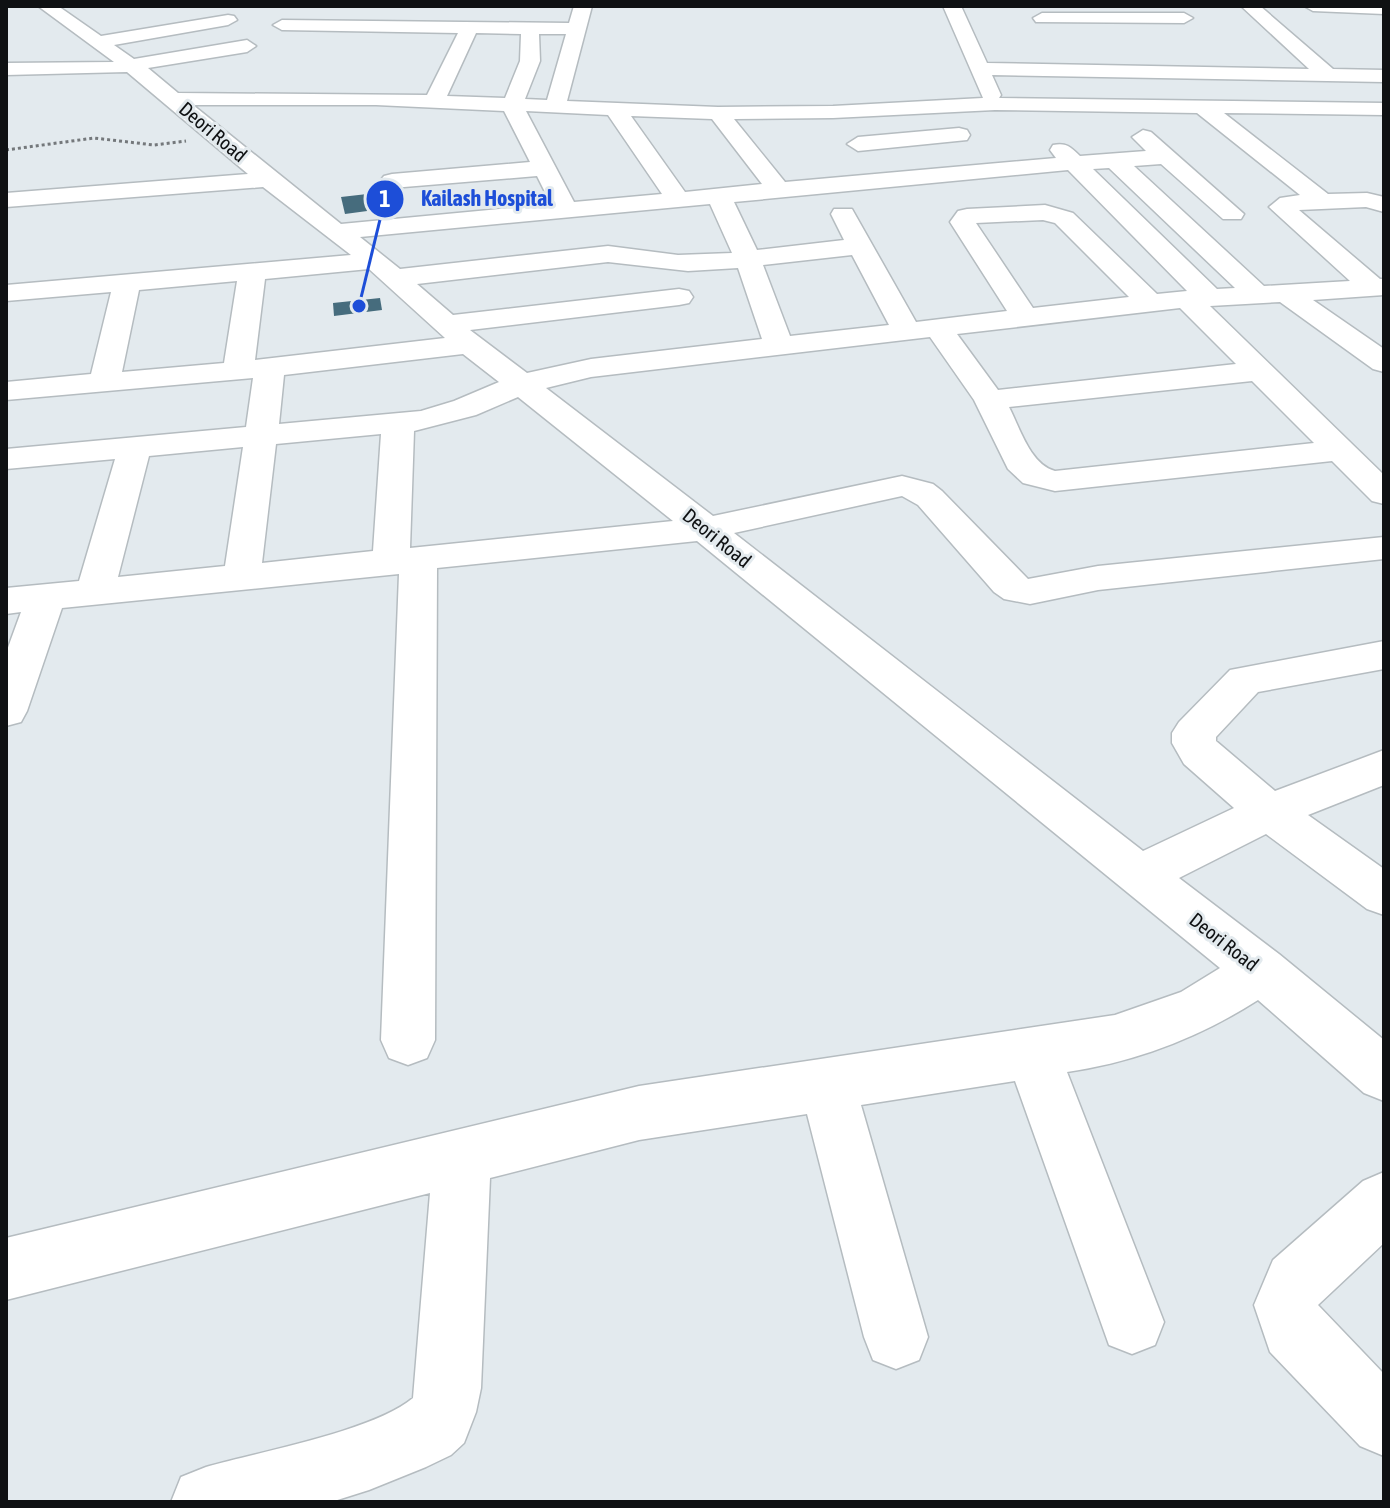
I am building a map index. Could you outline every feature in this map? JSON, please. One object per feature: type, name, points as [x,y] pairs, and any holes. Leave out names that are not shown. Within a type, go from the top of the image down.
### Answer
[{"type":"street","name":"Deori Road","points":[[47,6],[174,99],[458,334],[1138,876],[1261,970],[1384,1075]]},
{"type":"street","points":[[555,107],[569,63],[581,6]]},
{"type":"street","points":[[952,6],[978,69],[1003,105],[1037,129],[1074,163],[1259,371],[1384,494]]},
{"type":"street","points":[[1250,6],[1328,75]]},
{"type":"street","points":[[1313,6],[1384,9]]},
{"type":"street","points":[[1038,12],[1184,17]]},
{"type":"street","points":[[1038,12],[1103,106],[1232,214]]},
{"type":"street","points":[[6,57],[117,56],[245,19]]},
{"type":"street","points":[[282,25],[575,29]]},
{"type":"street","points":[[434,101],[470,27]]},
{"type":"street","points":[[512,105],[530,61],[530,29]]},
{"type":"street","points":[[6,69],[247,46]]},
{"type":"street","points":[[1223,57],[1239,73]]},
{"type":"street","points":[[978,69],[1384,76]]},
{"type":"street","points":[[174,99],[434,101],[718,113],[1003,105],[1348,108],[1378,118]]},
{"type":"street","points":[[512,105],[566,210]]},
{"type":"street","points":[[1157,106],[1178,124]]},
{"type":"street","points":[[1201,106],[1322,201]]},
{"type":"street","points":[[934,107],[992,170]]},
{"type":"street","points":[[615,109],[678,199]]},
{"type":"street","points":[[833,112],[887,180]]},
{"type":"street","points":[[718,113],[779,190]]},
{"type":"street","points":[[858,144],[959,135]]},
{"type":"street","points":[[336,232],[992,170],[1165,157]]},
{"type":"street","points":[[1114,160],[1272,294],[1384,363]]},
{"type":"street","points":[[392,181],[546,168]]},
{"type":"street","points":[[6,200],[269,179]]},
{"type":"street","points":[[719,196],[748,260],[780,348]]},
{"type":"street","points":[[1379,287],[1281,207],[1289,203],[1367,200],[1384,205]]},
{"type":"street","points":[[1025,318],[963,222],[967,216],[1045,212],[1064,218],[1151,304]]},
{"type":"street","points":[[843,214],[861,246],[922,330],[990,400],[1020,462],[1035,476],[1055,481],[1339,450]]},
{"type":"street","points":[[6,293],[252,274],[384,270],[622,253],[674,262],[748,260],[861,246]]},
{"type":"street","points":[[238,371],[252,274]]},
{"type":"street","points":[[104,383],[127,284]]},
{"type":"street","points":[[6,459],[423,420],[465,408],[521,384],[591,368],[1198,299],[1379,287]]},
{"type":"street","points":[[6,391],[270,367],[679,297]]},
{"type":"street","points":[[242,576],[270,367]]},
{"type":"street","points":[[990,400],[1259,371]]},
{"type":"street","points":[[398,423],[405,562],[408,1040]]},
{"type":"street","points":[[95,591],[135,446]]},
{"type":"street","points":[[6,601],[705,529],[902,486],[930,498],[1007,583],[1017,590],[1030,592],[1098,578],[1384,548]]},
{"type":"street","points":[[6,711],[46,597]]},
{"type":"street","points":[[1384,655],[1245,680],[1194,733],[1194,743],[1200,752],[1269,812],[1384,895]]},
{"type":"street","points":[[1138,876],[1269,812],[1384,767]]},
{"type":"street","points":[[6,1269],[639,1113],[1115,1040],[1199,1009],[1261,970]]},
{"type":"street","points":[[1032,1052],[1132,1322]]},
{"type":"street","points":[[827,1082],[896,1337]]},
{"type":"street","points":[[206,1502],[377,1453],[423,1433],[439,1420],[448,1388],[462,1155]]},
{"type":"street","points":[[1384,1202],[1295,1282],[1286,1295],[1285,1310],[1293,1329],[1384,1422]]},
{"type":"path","points":[[6,150],[94,138],[154,145],[219,136]]},
{"type":"building","points":[[376,193],[382,209],[345,214],[341,197]]},
{"type":"building","points":[[380,298],[382,310],[334,316],[333,303]]},
{"type":"place","name":"Kailash Hospital","points":[[359,306]]}]
